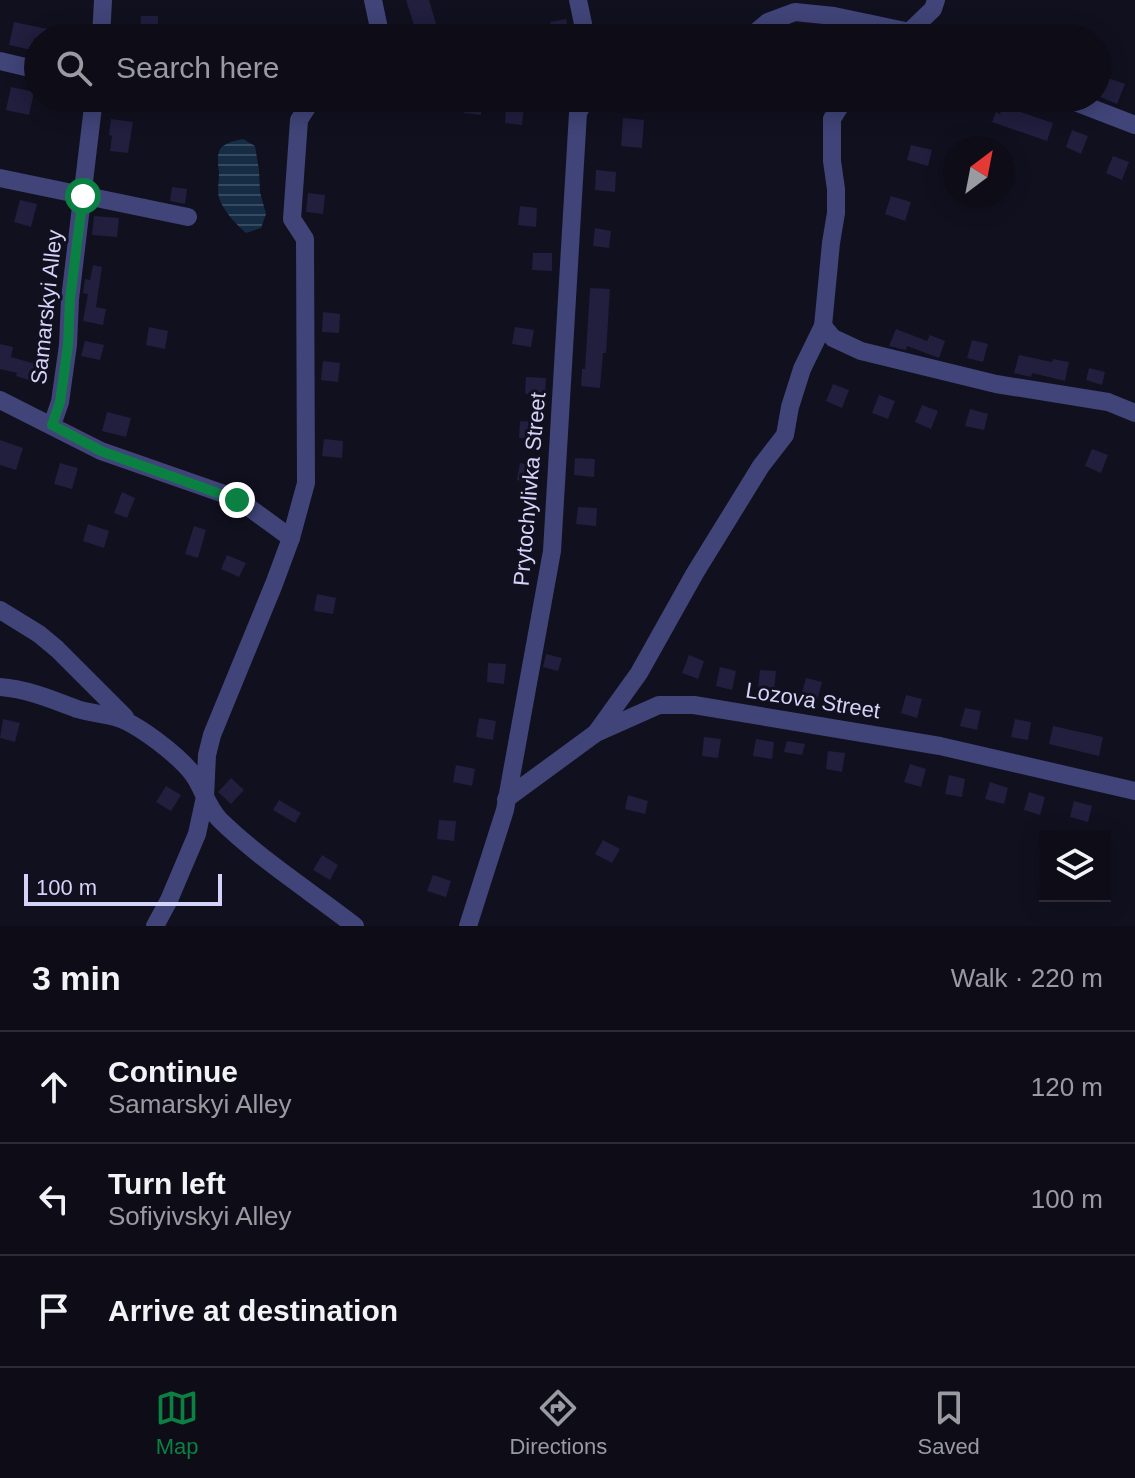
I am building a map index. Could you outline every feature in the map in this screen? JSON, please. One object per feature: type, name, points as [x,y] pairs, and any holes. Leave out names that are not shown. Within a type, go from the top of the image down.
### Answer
[{"type":"street","points":[[102,24],[103,0]]},
{"type":"street","points":[[373,0],[378,24]]},
{"type":"street","points":[[578,0],[583,24]]},
{"type":"street","points":[[921,24],[936,0]]},
{"type":"street","points":[[766,24],[793,6],[865,24]]},
{"type":"street","points":[[0,61],[24,67]]},
{"type":"street","name":"Samarskyi Alley","points":[[52,425],[60,402],[68,345],[70,299],[92,112]]},
{"type":"street","points":[[155,926],[197,834],[212,735],[274,584],[306,483],[305,239],[292,219],[299,120],[304,112]]},
{"type":"street","name":"Prytochylivka Street","points":[[468,926],[505,810],[552,551],[579,112]]},
{"type":"street","points":[[596,733],[639,673],[695,573],[761,466],[785,435],[802,369],[823,326],[836,213],[832,119],[836,112]]},
{"type":"street","points":[[1101,112],[1135,125]]},
{"type":"street","points":[[0,178],[188,217]]},
{"type":"street","points":[[823,326],[833,338],[861,351],[996,384],[1108,402],[1135,413]]},
{"type":"street","points":[[0,400],[101,451],[227,495],[291,538]]},
{"type":"street","points":[[0,610],[57,649],[106,700],[188,768],[217,817],[230,829],[355,926]]},
{"type":"street","points":[[639,673],[646,694],[659,705]]},
{"type":"street","points":[[0,687],[37,694],[132,723]]},
{"type":"street","name":"Lozova Street","points":[[506,799],[596,733],[659,705],[694,705],[940,746],[1135,791]]},
{"type":"water","points":[[243,139],[255,146],[260,192],[266,214],[261,228],[246,233],[227,213],[218,192],[220,149]]},
{"type":"building","points":[[406,0],[429,0],[436,24],[414,24]]},
{"type":"building","points":[[141,16],[158,16],[158,24],[141,24]]},
{"type":"building","points":[[566,19],[567,24],[550,24]]},
{"type":"building","points":[[14,22],[24,24],[24,48],[9,45]]},
{"type":"building","points":[[1111,79],[1125,84],[1117,104],[1111,101]]},
{"type":"building","points":[[11,87],[24,90],[24,112],[30,112],[29,115],[6,110]]},
{"type":"building","points":[[506,112],[523,112],[522,125],[505,123]]},
{"type":"building","points":[[996,112],[1021,112],[1053,123],[1047,141],[992,122]]},
{"type":"building","points":[[623,118],[644,120],[642,148],[621,146]]},
{"type":"building","points":[[111,119],[133,122],[128,153],[110,151]]},
{"type":"building","points":[[1072,130],[1088,136],[1081,154],[1066,147]]},
{"type":"building","points":[[911,145],[932,150],[928,166],[907,160]]},
{"type":"building","points":[[1113,156],[1129,162],[1122,180],[1106,173]]},
{"type":"building","points":[[596,170],[616,172],[615,192],[595,190]]},
{"type":"building","points":[[172,187],[187,189],[185,204],[170,201]]},
{"type":"building","points":[[308,193],[325,195],[323,214],[306,212]]},
{"type":"building","points":[[891,196],[911,202],[905,221],[885,214]]},
{"type":"building","points":[[20,200],[37,204],[31,227],[14,222]]},
{"type":"building","points":[[520,206],[537,208],[536,227],[518,225]]},
{"type":"building","points":[[94,216],[119,218],[117,237],[92,235]]},
{"type":"building","points":[[595,228],[611,231],[609,248],[593,246]]},
{"type":"building","points":[[533,253],[552,253],[552,271],[532,270]]},
{"type":"building","points":[[93,265],[102,267],[96,307],[106,309],[103,325],[83,321],[88,294],[83,293],[85,279],[90,280]]},
{"type":"building","points":[[590,288],[610,289],[606,353],[603,353],[600,388],[581,386],[582,369],[585,369]]},
{"type":"building","points":[[323,312],[340,314],[339,333],[322,332]]},
{"type":"building","points":[[149,327],[168,331],[165,349],[146,345]]},
{"type":"building","points":[[515,327],[534,330],[531,347],[512,344]]},
{"type":"building","points":[[896,329],[927,341],[930,335],[945,341],[939,358],[907,346],[906,350],[889,346]]},
{"type":"building","points":[[972,340],[988,344],[983,362],[967,358]]},
{"type":"building","points":[[85,341],[104,345],[100,360],[81,356]]},
{"type":"building","points":[[0,344],[13,347],[11,357],[39,365],[35,382],[0,369]]},
{"type":"building","points":[[1019,355],[1069,362],[1065,381],[1032,373],[1031,377],[1014,373]]},
{"type":"building","points":[[323,361],[340,363],[338,382],[321,380]]},
{"type":"building","points":[[1089,368],[1105,372],[1102,385],[1086,380]]},
{"type":"building","points":[[526,377],[546,378],[545,395],[525,394]]},
{"type":"building","points":[[833,384],[849,390],[842,408],[826,401]]},
{"type":"building","points":[[879,395],[895,401],[888,419],[872,413]]},
{"type":"building","points":[[922,405],[938,411],[931,429],[915,422]]},
{"type":"building","points":[[970,409],[988,414],[984,430],[965,426]]},
{"type":"building","points":[[107,412],[131,418],[126,437],[102,431]]},
{"type":"building","points":[[520,421],[540,422],[539,439],[519,438]]},
{"type":"building","points":[[324,439],[343,441],[342,458],[322,456]]},
{"type":"building","points":[[0,440],[23,448],[16,470],[0,465]]},
{"type":"building","points":[[1092,449],[1108,455],[1101,473],[1085,466]]},
{"type":"building","points":[[575,458],[595,459],[594,477],[574,475]]},
{"type":"building","points":[[60,463],[78,468],[72,489],[54,484]]},
{"type":"building","points":[[520,463],[539,467],[536,484],[517,480]]},
{"type":"building","points":[[122,492],[135,498],[127,518],[114,513]]},
{"type":"building","points":[[578,507],[597,508],[596,526],[576,524]]},
{"type":"building","points":[[88,524],[109,531],[104,548],[83,541]]},
{"type":"building","points":[[194,526],[206,530],[198,558],[185,554]]},
{"type":"building","points":[[227,555],[246,563],[239,577],[221,569]]},
{"type":"building","points":[[317,594],[336,598],[333,614],[314,611]]},
{"type":"building","points":[[546,654],[562,658],[558,671],[543,667]]},
{"type":"building","points":[[689,655],[704,661],[698,679],[682,673]]},
{"type":"building","points":[[488,663],[506,664],[504,684],[487,682]]},
{"type":"building","points":[[720,667],[736,671],[732,690],[716,686]]},
{"type":"building","points":[[760,670],[776,671],[774,690],[758,688]]},
{"type":"building","points":[[806,678],[822,682],[817,701],[801,696]]},
{"type":"building","points":[[906,695],[922,699],[917,718],[901,713]]},
{"type":"building","points":[[965,708],[981,711],[977,730],[960,726]]},
{"type":"building","points":[[479,718],[496,721],[493,740],[476,737]]},
{"type":"building","points":[[3,719],[20,723],[15,742],[0,738]]},
{"type":"building","points":[[1015,719],[1031,722],[1028,740],[1011,737]]},
{"type":"building","points":[[1053,726],[1103,737],[1099,756],[1049,744]]},
{"type":"building","points":[[704,737],[721,739],[718,758],[702,756]]},
{"type":"building","points":[[756,739],[774,742],[772,759],[753,756]]},
{"type":"building","points":[[787,741],[805,744],[802,755],[784,752]]},
{"type":"building","points":[[828,751],[845,753],[842,772],[826,769]]},
{"type":"building","points":[[910,764],[926,769],[921,787],[904,782]]},
{"type":"building","points":[[456,765],[475,769],[472,786],[453,782]]},
{"type":"building","points":[[949,775],[965,779],[962,797],[945,794]]},
{"type":"building","points":[[231,778],[244,790],[231,804],[218,792]]},
{"type":"building","points":[[990,782],[1008,788],[1004,804],[985,799]]},
{"type":"building","points":[[166,786],[181,795],[171,811],[156,802]]},
{"type":"building","points":[[1029,792],[1045,797],[1040,815],[1024,810]]},
{"type":"building","points":[[628,795],[648,801],[645,814],[625,809]]},
{"type":"building","points":[[279,800],[301,813],[295,823],[273,810]]},
{"type":"building","points":[[1074,801],[1092,806],[1088,822],[1070,817]]},
{"type":"building","points":[[439,820],[456,821],[454,841],[437,839]]},
{"type":"building","points":[[603,840],[620,849],[612,863],[595,854]]},
{"type":"building","points":[[322,855],[338,865],[330,880],[313,870]]},
{"type":"building","points":[[433,875],[451,881],[446,897],[427,891]]},
{"type":"route","points":[[83,196],[70,299],[68,345],[60,402],[52,425],[101,451],[237,500]]}]
